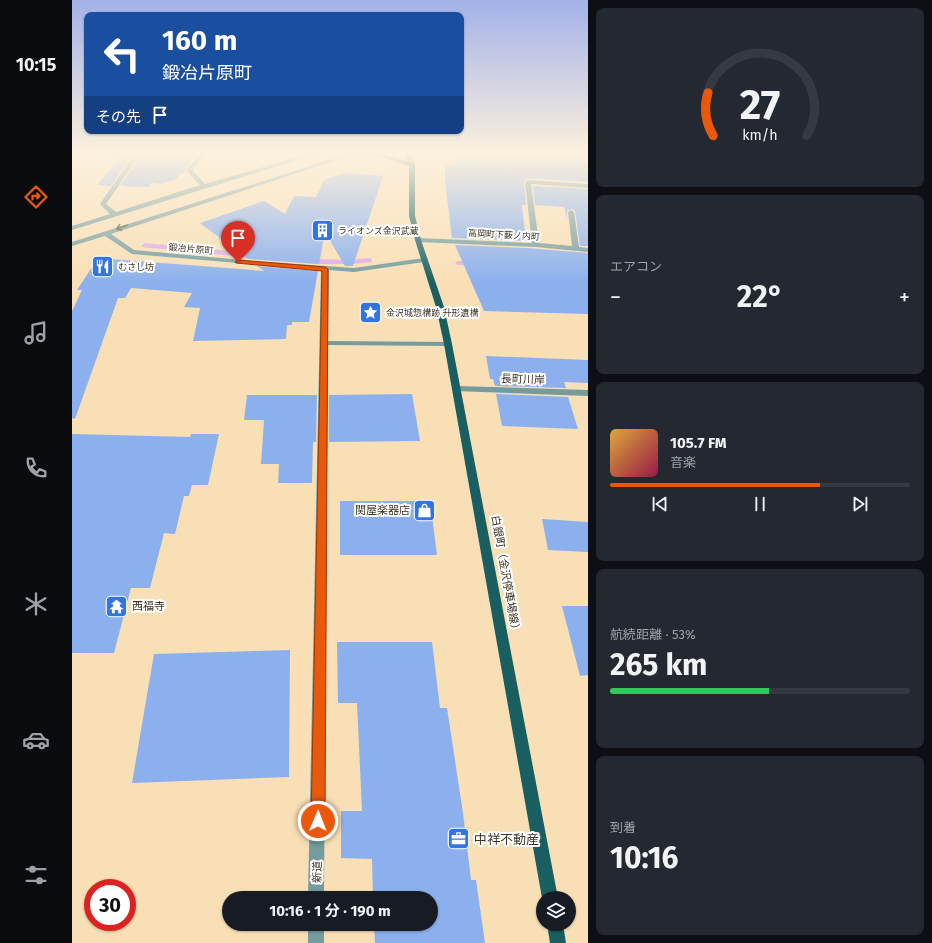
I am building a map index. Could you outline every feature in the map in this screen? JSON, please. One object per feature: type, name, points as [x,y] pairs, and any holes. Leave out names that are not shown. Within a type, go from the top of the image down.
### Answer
[{"type":"main road","name":"白銀町（金沢停車場線）","points":[[412,196],[412,216],[424,260],[440,307],[457,389],[549,891]]},
{"type":"main road","points":[[556,931],[558,943]]},
{"type":"street","points":[[109,196],[103,204],[115,215]]},
{"type":"street","points":[[72,228],[173,196]]},
{"type":"street","points":[[72,244],[221,196]]},
{"type":"street","points":[[530,196],[536,245]]},
{"type":"street","points":[[571,212],[576,249]]},
{"type":"street","name":"鍛冶片原町","points":[[106,233],[128,250],[139,253],[325,269],[354,270],[424,260]]},
{"type":"street","name":"高岡町下薮ノ内町","points":[[418,240],[536,245],[588,250]]},
{"type":"street","name":"新道","points":[[316,891],[325,269]]},
{"type":"street","points":[[324,343],[448,344]]},
{"type":"street","name":"長町川岸","points":[[457,389],[588,393]]},
{"type":"street","points":[[316,931],[316,943]]},
{"type":"shaded area","points":[[144,243],[317,259],[349,260],[371,258],[372,262],[350,264],[316,264],[141,247]]},
{"type":"building","points":[[294,196],[376,196],[353,266],[345,266],[325,232],[319,264],[248,259],[200,223],[264,201],[285,214]]},
{"type":"building","points":[[447,196],[525,196],[526,205],[522,205],[526,241],[452,238]]},
{"type":"building","points":[[534,196],[588,196],[588,246],[580,246],[575,211],[572,209],[567,211],[567,219],[564,207],[535,205]]},
{"type":"building","points":[[455,245],[527,248],[588,253],[588,314],[484,311]]},
{"type":"building","points":[[98,258],[264,271],[257,266],[318,271],[309,322],[292,322],[292,325],[287,325],[286,339],[193,341],[200,308],[184,307],[192,293],[131,288],[125,298],[118,298],[75,419],[72,418],[72,311],[82,290],[77,290]]},
{"type":"building","points":[[486,356],[588,360],[588,383],[564,382],[566,388],[495,386],[493,379],[490,379]]},
{"type":"building","points":[[412,394],[420,441],[329,442],[329,395]]},
{"type":"building","points":[[496,394],[568,397],[578,429],[502,426]]},
{"type":"building","points":[[247,395],[317,395],[316,442],[313,442],[312,483],[278,483],[279,464],[261,464],[264,420],[244,420]]},
{"type":"building","points":[[72,434],[190,437],[191,434],[219,434],[208,485],[192,485],[189,496],[184,496],[175,534],[164,533],[150,588],[131,588],[114,653],[72,653]]},
{"type":"building","points":[[340,501],[430,501],[437,555],[340,555]]},
{"type":"building","points":[[542,519],[588,522],[588,552],[548,550]]},
{"type":"building","points":[[562,606],[588,606],[588,675],[580,676]]},
{"type":"building","points":[[337,642],[432,642],[440,708],[447,708],[463,813],[471,880],[476,880],[485,943],[375,943],[374,931],[438,931],[438,891],[373,891],[372,859],[341,858],[341,811],[362,811],[357,703],[338,703]]},
{"type":"building","points":[[290,650],[289,777],[132,783],[154,654]]},
{"type":"waterway","points":[[458,263],[475,263]]},
{"type":"place","name":"ライオンズ金沢武蔵","points":[[322,231]]},
{"type":"place","name":"むさし坊","points":[[103,267]]},
{"type":"place","name":"金沢城惣構跡 升形遺構","points":[[370,313]]},
{"type":"place","name":"関屋楽器店","points":[[425,510]]},
{"type":"place","name":"西福寺","points":[[117,606]]},
{"type":"place","name":"中祥不動産","points":[[458,839]]},
{"type":"route","points":[[238,262],[325,269],[318,821]]}]
